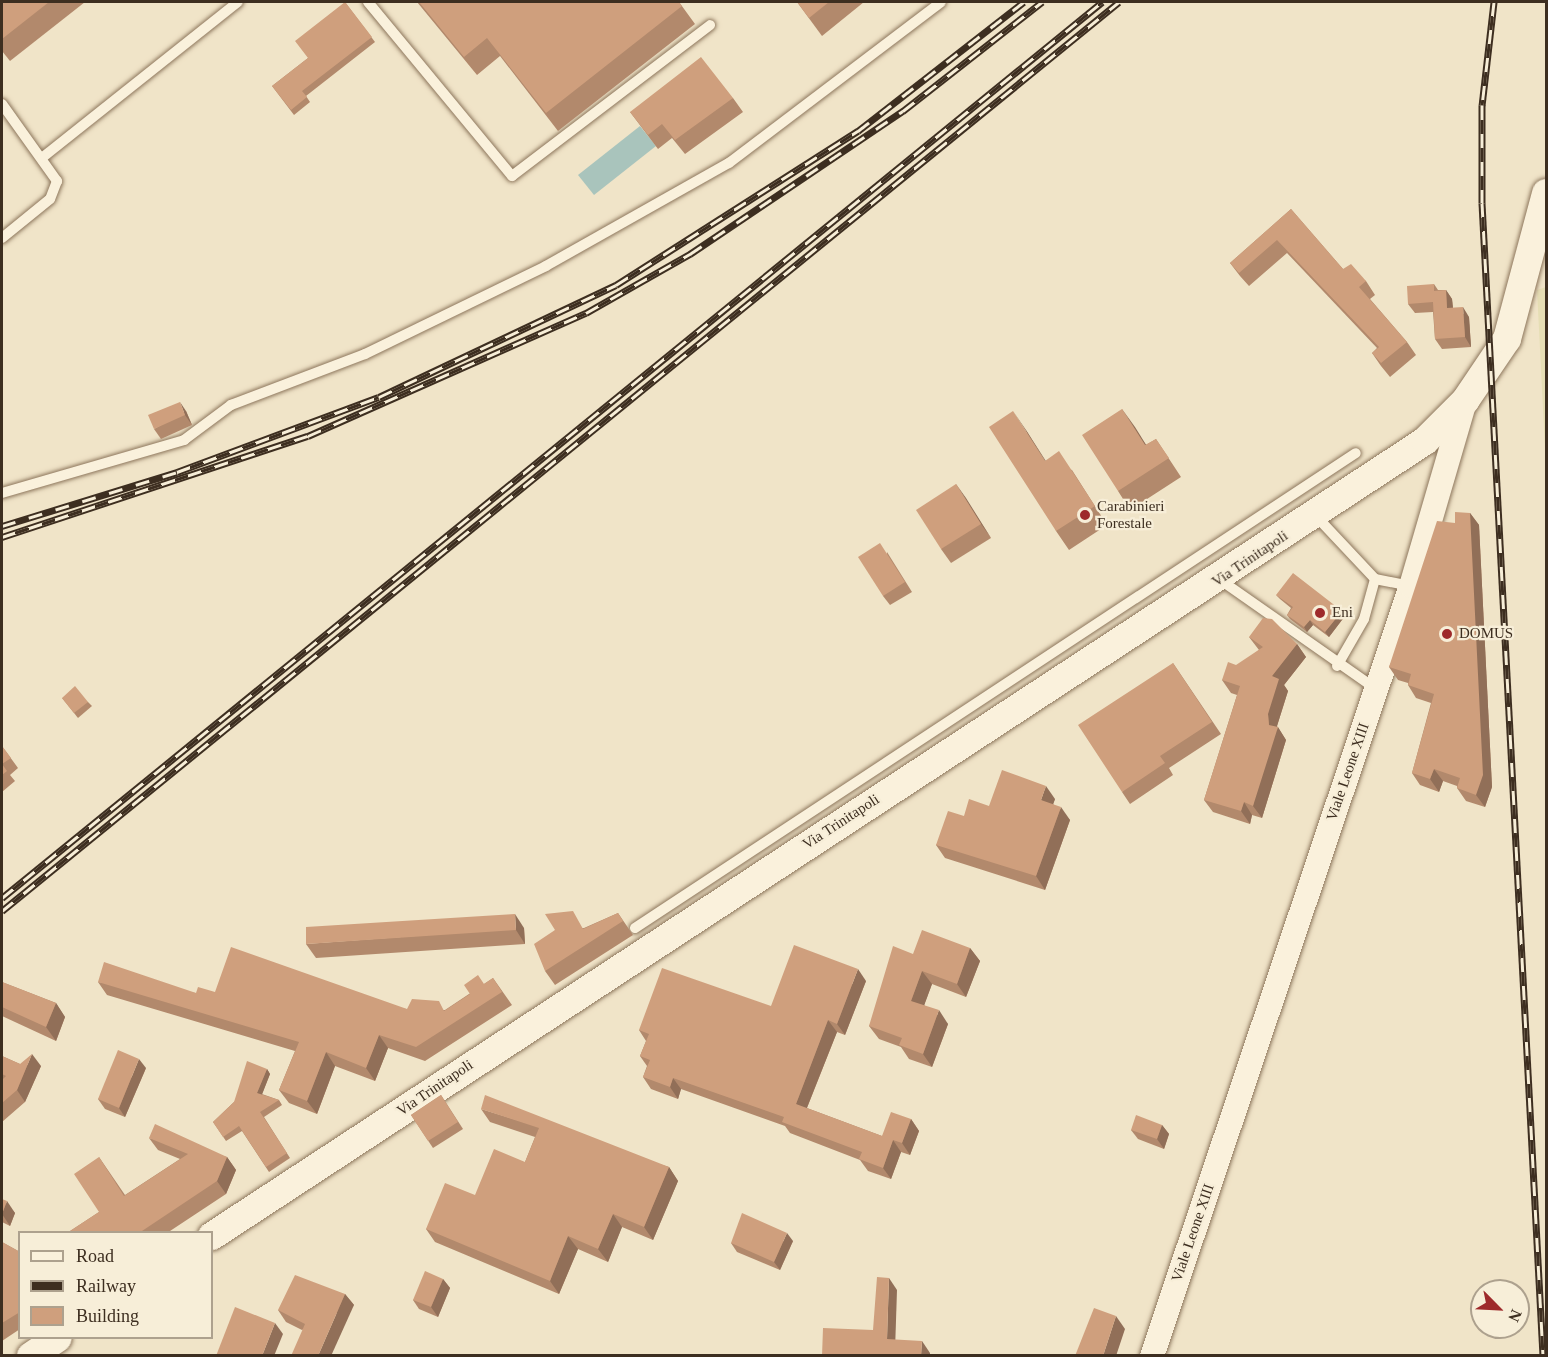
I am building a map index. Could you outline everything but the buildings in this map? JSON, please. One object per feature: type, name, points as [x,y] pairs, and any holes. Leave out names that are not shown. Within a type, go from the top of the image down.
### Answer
[{"type":"main road","name":"Viale Leone XIII","points":[[1465,401],[1513,326],[1546,193]]},
{"type":"main road","name":"Via Trinitapoli","points":[[213,1235],[840,808],[1082,651],[1186,601],[1287,534],[1425,441],[1465,401]]},
{"type":"main road","points":[[31,1356],[56,1339]]},
{"type":"street","name":"Viale Leone XIII","points":[[1152,1356],[1411,586],[1465,401]]},
{"type":"lane","points":[[43,157],[238,2]]},
{"type":"lane","points":[[368,2],[512,176],[710,25]]},
{"type":"lane","points":[[2,493],[184,440],[231,405],[365,354],[546,266],[729,163],[941,2]]},
{"type":"lane","points":[[2,104],[56,175],[53,195],[2,238]]},
{"type":"lane","points":[[1082,651],[1168,578],[1356,453]]},
{"type":"lane","points":[[1272,509],[1287,534]]},
{"type":"lane","points":[[1315,515],[1375,579],[1411,586]]},
{"type":"lane","points":[[1168,578],[1186,601]]},
{"type":"lane","points":[[1219,579],[1337,666],[1376,689]]},
{"type":"lane","points":[[1337,666],[1364,619],[1375,579]]},
{"type":"lane","points":[[635,928],[840,808]]},
{"type":"shaded area","points":[[1546,287],[1546,468],[1537,290]]},
{"type":"water","points":[[640,126],[656,146],[594,195],[578,175]]},
{"type":"railway","points":[[2,526],[177,472],[379,397],[616,285],[858,131],[1024,2]]},
{"type":"railway","points":[[2,537],[308,436],[586,313],[690,254],[903,111],[1042,2]]},
{"type":"railway","points":[[2,898],[1102,2]]},
{"type":"railway","points":[[2,911],[1119,2]]},
{"type":"railway","points":[[1494,2],[1482,105],[1482,203],[1543,1356]]},
{"type":"place","name":"Carabinieri Forestale","points":[[1085,515]]},
{"type":"place","name":"Eni","points":[[1320,613]]},
{"type":"place","name":"DOMUS","points":[[1447,634]]}]
